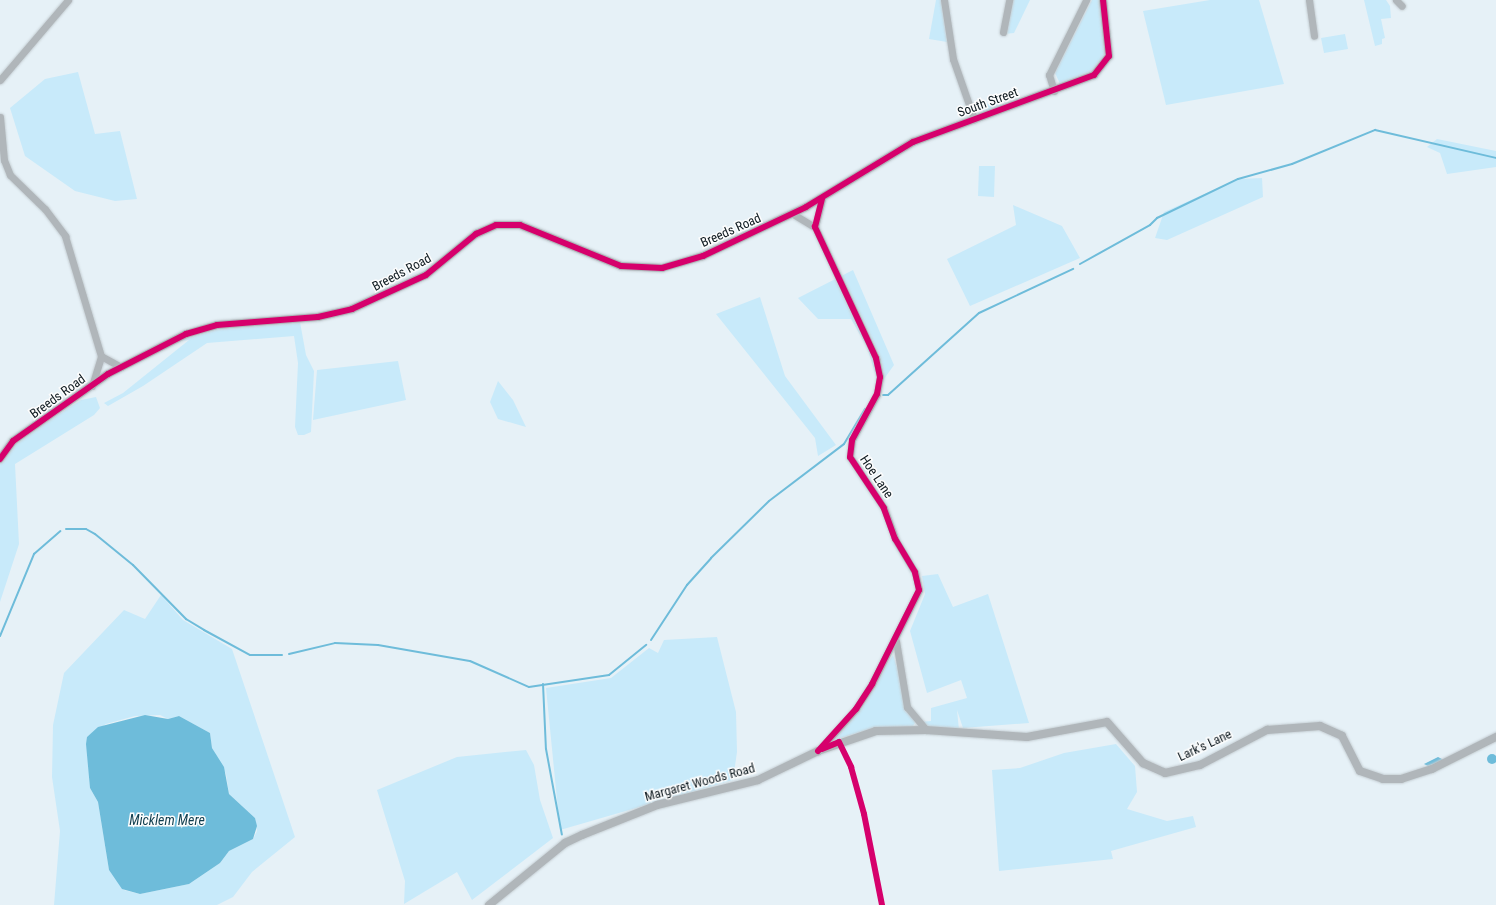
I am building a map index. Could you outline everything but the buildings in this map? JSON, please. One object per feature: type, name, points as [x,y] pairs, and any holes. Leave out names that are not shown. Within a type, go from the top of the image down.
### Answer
[{"type":"street","points":[[0,80],[68,0]]},
{"type":"street","points":[[944,0],[953,59],[974,119]]},
{"type":"street","points":[[1003,32],[1009,0]]},
{"type":"street","points":[[1054,91],[1049,75],[1086,0]]},
{"type":"street","name":"South Street","points":[[822,198],[899,149],[974,119],[1084,81],[1106,62],[1109,56],[1103,0]]},
{"type":"street","points":[[1309,0],[1314,36]]},
{"type":"street","points":[[1396,0],[1402,6]]},
{"type":"street","points":[[0,117],[4,160],[19,187],[45,209],[65,236],[101,356],[92,386]]},
{"type":"street","points":[[793,214],[815,227],[822,198]]},
{"type":"street","name":"Breeds Road","points":[[0,459],[13,441],[121,367],[201,329],[245,321],[318,317],[381,298],[426,274],[476,234],[496,225],[520,225],[599,259],[649,269],[688,262],[793,214],[822,198]]},
{"type":"street","name":"Hoe Lane","points":[[815,227],[876,358],[880,377],[877,394],[849,449],[853,463],[884,508],[918,584],[917,599],[896,640],[856,708],[818,750]]},
{"type":"street","points":[[101,356],[121,367]]},
{"type":"street","points":[[896,640],[907,707],[926,730]]},
{"type":"street","name":"Lark's Lane","points":[[818,750],[876,731],[926,730],[1027,738],[1107,722],[1143,763],[1165,773],[1200,765],[1267,730],[1320,726],[1342,736],[1360,771],[1383,779],[1401,779],[1432,769],[1496,737]]},
{"type":"street","name":"Margaret Woods Road","points":[[489,905],[565,843],[657,805],[758,780],[818,750]]},
{"type":"shaded area","points":[[936,0],[941,0],[947,42],[929,39]]},
{"type":"shaded area","points":[[1013,0],[1030,0],[1014,33],[1004,34]]},
{"type":"shaded area","points":[[1092,0],[1102,0],[1107,52],[1095,72],[1061,86],[1055,73]]},
{"type":"shaded area","points":[[1210,0],[1259,0],[1284,84],[1166,105],[1143,11]]},
{"type":"shaded area","points":[[1364,0],[1386,0],[1390,6],[1391,18],[1381,19],[1385,38],[1382,39],[1382,44],[1375,46]]},
{"type":"shaded area","points":[[1345,34],[1348,49],[1324,53],[1321,38]]},
{"type":"shaded area","points":[[78,72],[95,134],[120,131],[137,199],[115,201],[75,191],[25,156],[10,108],[45,79]]},
{"type":"shaded area","points":[[974,103],[1009,105],[984,113]]},
{"type":"shaded area","points":[[1437,139],[1496,151],[1496,167],[1447,174],[1440,153],[1427,147]]},
{"type":"shaded area","points":[[979,166],[995,166],[994,197],[978,196]]},
{"type":"shaded area","points":[[1262,178],[1263,197],[1167,240],[1155,238],[1164,212],[1238,179]]},
{"type":"shaded area","points":[[1013,205],[1062,226],[1080,258],[970,306],[947,259],[1016,225]]},
{"type":"shaded area","points":[[853,270],[894,365],[879,386],[867,347],[851,319],[818,319],[798,298]]},
{"type":"shaded area","points":[[760,297],[785,376],[836,445],[818,456],[815,438],[716,314]]},
{"type":"shaded area","points":[[300,322],[306,355],[314,371],[311,432],[304,435],[298,435],[295,427],[298,363],[294,336],[207,343],[143,386],[108,406],[104,403],[123,393],[189,340],[182,341],[203,329]]},
{"type":"shaded area","points":[[398,361],[406,400],[313,420],[317,370]]},
{"type":"shaded area","points":[[498,381],[513,400],[526,427],[498,419],[490,402]]},
{"type":"shaded area","points":[[96,397],[100,408],[94,415],[15,464],[19,544],[0,602],[0,464],[6,451],[33,431],[81,400]]},
{"type":"shaded area","points":[[938,574],[953,607],[988,594],[1029,723],[963,728],[957,710],[959,730],[927,726],[921,722],[931,721],[931,708],[967,698],[961,680],[927,693],[910,631],[925,594],[922,576]]},
{"type":"shaded area","points":[[161,595],[183,620],[232,649],[295,837],[252,872],[233,897],[217,905],[54,905],[60,831],[52,777],[53,725],[64,673],[124,610],[145,619]],"holes":[[[160,715],[168,719],[179,716],[210,733],[212,748],[226,774],[229,794],[255,818],[257,831],[253,839],[229,851],[220,863],[189,884],[140,894],[124,890],[109,870],[98,802],[90,788],[87,737],[106,724],[135,716]]]},
{"type":"shaded area","points":[[717,637],[736,712],[737,752],[733,780],[560,830],[546,688],[611,678],[649,648],[658,653],[664,640]]},
{"type":"shaded area","points":[[893,655],[915,723],[913,726],[873,728],[834,740]]},
{"type":"shaded area","points":[[1116,744],[1135,766],[1137,792],[1127,809],[1167,821],[1193,816],[1196,827],[1111,851],[1113,859],[999,871],[992,770],[1020,768],[1064,753]]},
{"type":"shaded area","points":[[526,750],[534,765],[540,800],[553,838],[472,900],[457,872],[404,904],[405,881],[377,790],[457,757]]},
{"type":"water","name":"Micklem Mere","points":[[145,715],[168,719],[179,716],[210,733],[212,748],[224,767],[229,794],[255,818],[257,826],[253,839],[229,851],[220,863],[189,884],[140,894],[122,889],[109,870],[98,802],[90,788],[86,744],[87,737],[98,727]]},
{"type":"water","points":[[1492,754],[1497,759],[1492,764],[1487,759]]},
{"type":"water","points":[[1438,757],[1444,760],[1428,766],[1424,764]]},
{"type":"waterway","points":[[1080,264],[1150,225],[1157,218],[1238,179],[1292,164],[1375,130],[1496,158]]},
{"type":"waterway","points":[[883,395],[888,395],[979,313],[1073,269]]},
{"type":"waterway","points":[[651,640],[687,585],[711,558],[769,501],[844,444],[865,409]]},
{"type":"waterway","points":[[66,529],[86,529],[95,534],[133,565],[186,619],[204,630],[250,655],[282,655]]},
{"type":"waterway","points":[[0,636],[34,554],[60,531]]},
{"type":"waterway","points":[[289,654],[335,643],[378,645],[470,661],[529,687],[609,675],[646,645]]},
{"type":"waterway","points":[[543,684],[546,749],[562,835]]},
{"type":"cycle path","points":[[0,459],[13,441],[108,374],[186,334],[217,325],[318,317],[352,309],[426,275],[476,234],[496,225],[520,225],[621,266],[662,268],[703,256],[806,207],[913,142],[1094,75],[1109,56],[1103,0]]},
{"type":"cycle path","points":[[818,751],[856,709],[872,684],[919,590],[915,572],[895,539],[884,508],[850,457],[852,440],[877,394],[880,377],[876,358],[815,227],[822,198]]},
{"type":"cycle path","points":[[822,749],[839,742],[851,767],[864,814],[882,905]]}]
